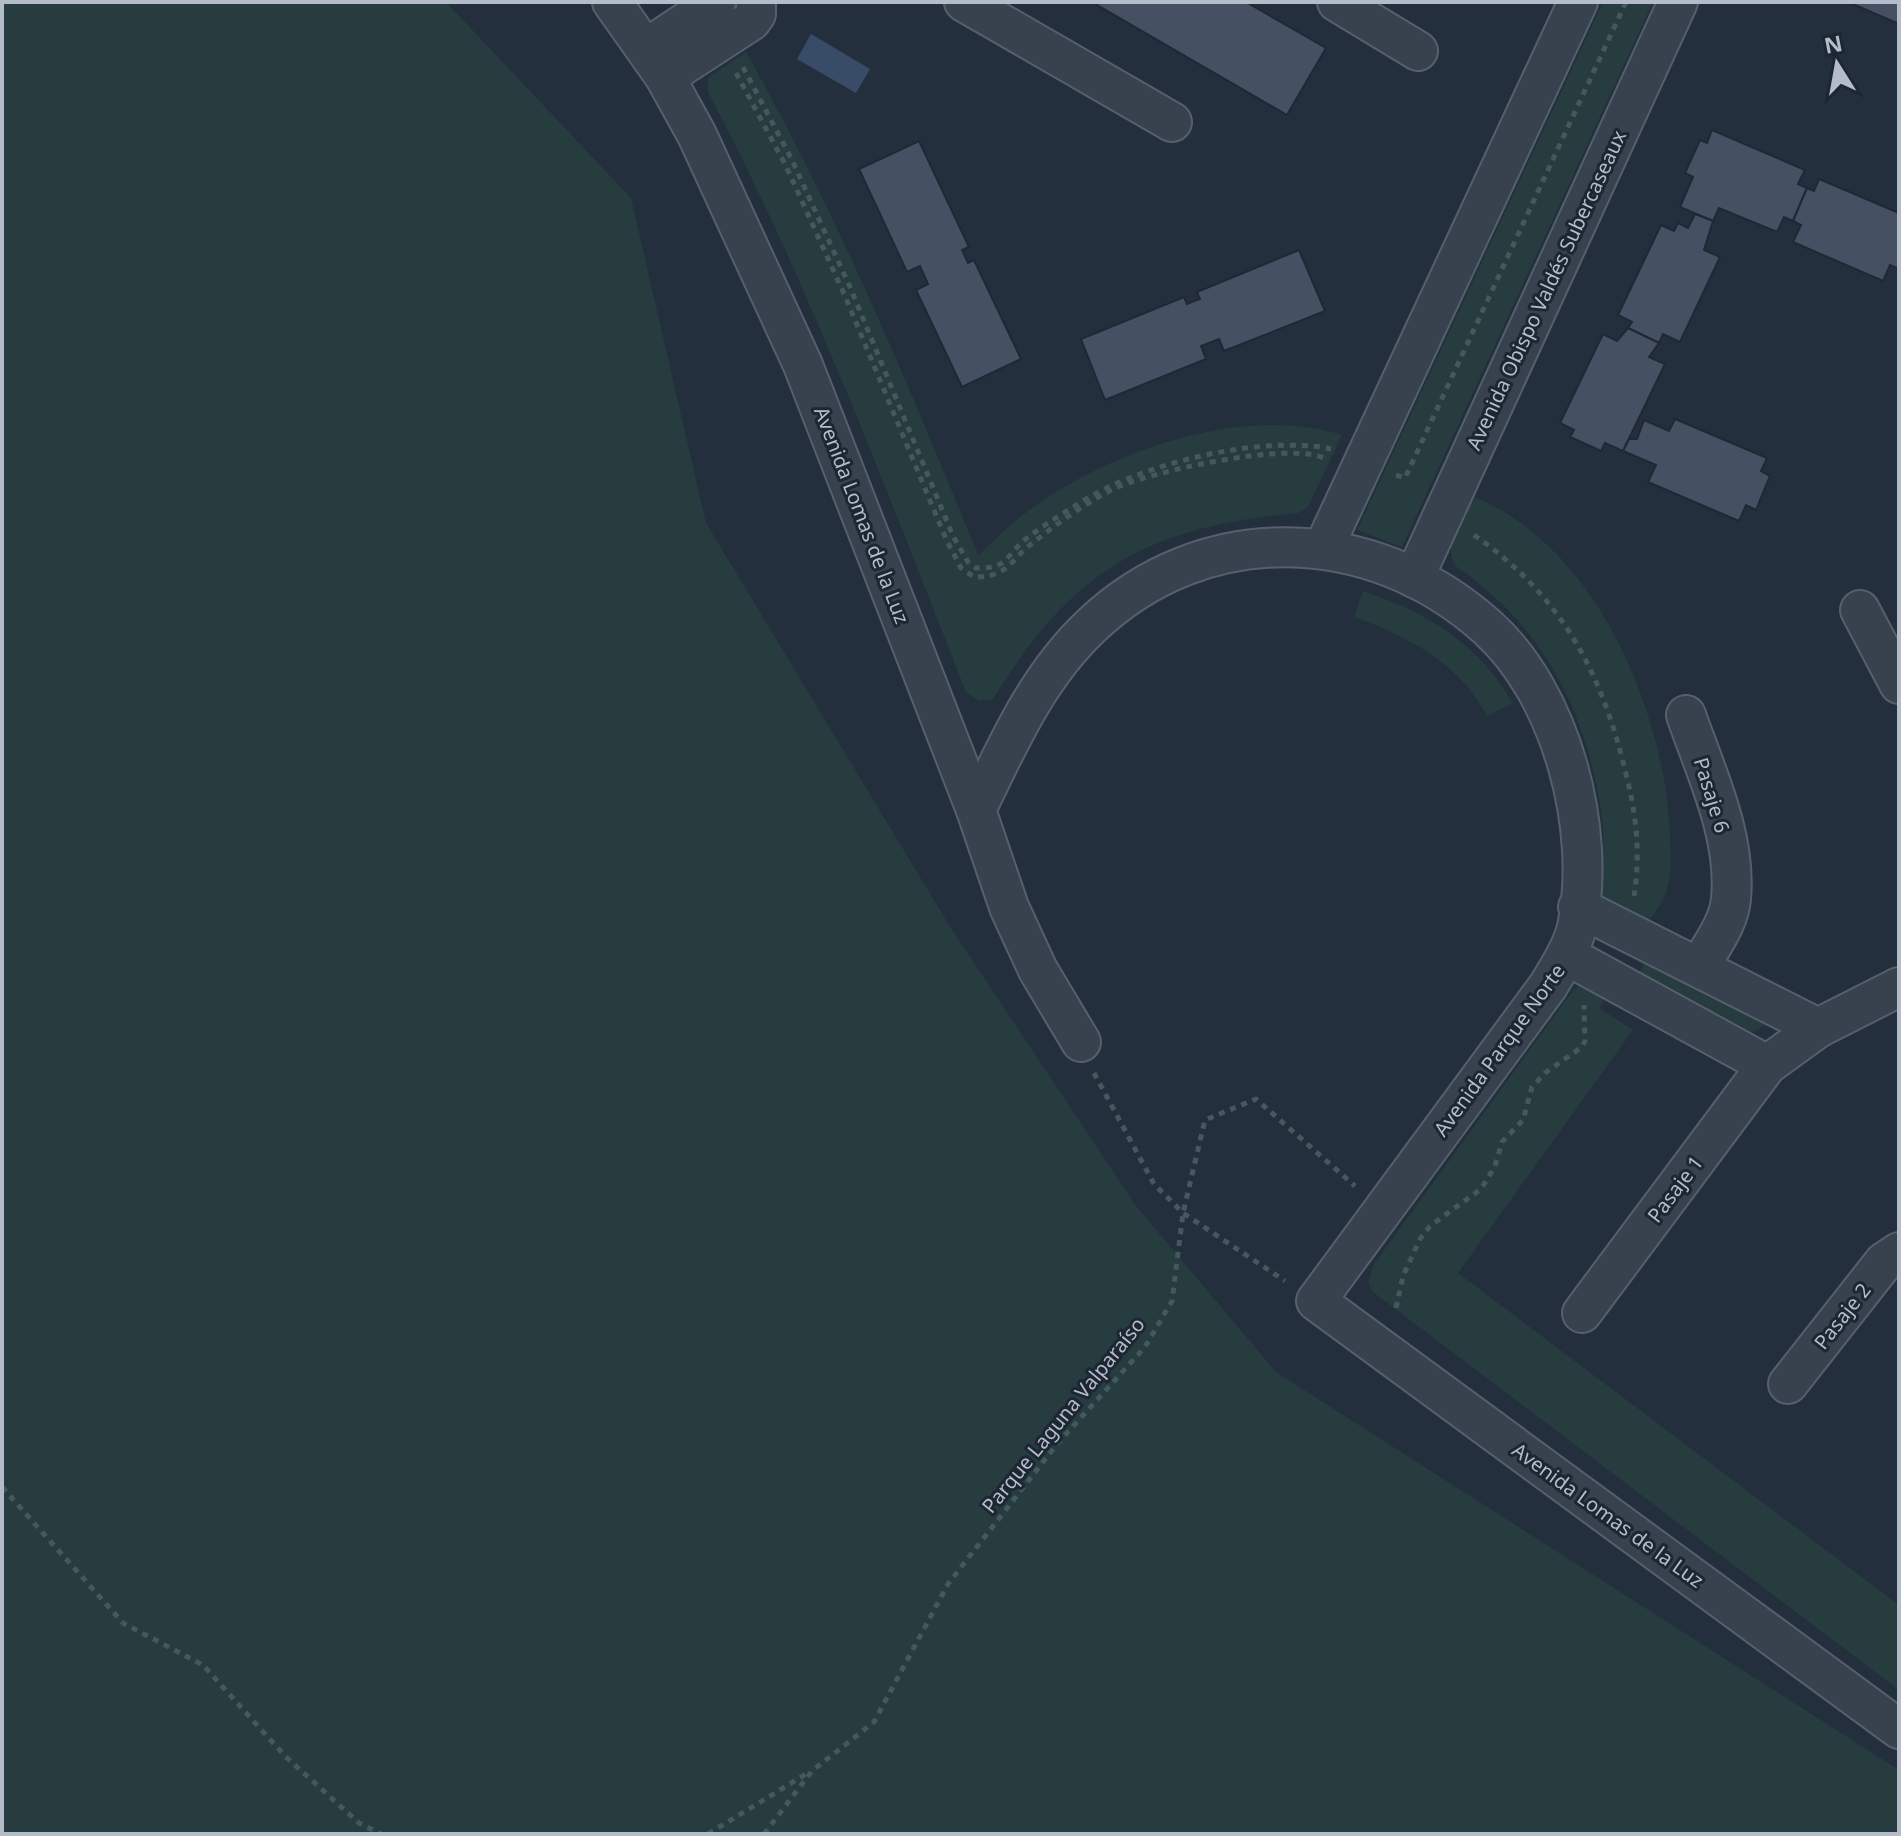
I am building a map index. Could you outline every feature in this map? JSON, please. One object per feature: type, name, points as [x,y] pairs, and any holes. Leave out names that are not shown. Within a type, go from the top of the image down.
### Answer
[{"type":"street","name":"Avenida Lomas de la Luz","points":[[612,2],[656,62],[697,135],[803,365],[976,810],[1009,907],[1038,970],[1081,1042]]},
{"type":"street","points":[[656,62],[719,27],[751,21],[756,14],[756,2]]},
{"type":"street","points":[[964,2],[1172,122]]},
{"type":"street","points":[[1337,2],[1418,51]]},
{"type":"street","points":[[1324,547],[1578,2]]},
{"type":"street","name":"Avenida Obispo Valdés Subercaseaux","points":[[1414,578],[1678,2]]},
{"type":"street","name":"Avenida Parque Norte","points":[[976,810],[1010,739],[1043,683],[1067,651],[1119,603],[1146,584],[1227,554],[1283,546],[1324,547],[1370,558],[1414,578],[1487,626],[1528,679],[1567,761],[1580,815],[1582,870],[1577,927],[1566,955],[1548,986],[1316,1301]]},
{"type":"street","points":[[1860,610],[1899,684]]},
{"type":"street","name":"Pasaje 6","points":[[1686,715],[1724,825],[1730,872],[1731,901],[1723,926],[1700,966]]},
{"type":"street","points":[[1578,907],[1818,1028]]},
{"type":"street","points":[[1566,955],[1767,1065]]},
{"type":"street","name":"Pasaje 1","points":[[1582,1313],[1767,1065],[1818,1028],[1899,987]]},
{"type":"street","name":"Pasaje 2","points":[[1788,1384],[1884,1262],[1899,1252]]},
{"type":"street","name":"Avenida Lomas de la Luz","points":[[1316,1301],[1899,1729]]},
{"type":"path","points":[[719,27],[786,166],[961,568],[974,577],[1003,571],[1027,546],[1113,489],[1185,466],[1255,457],[1317,455],[1360,470],[1405,478],[1626,2]]},
{"type":"path","points":[[719,27],[791,158],[850,287],[953,536],[968,562],[976,568],[1000,564],[1023,542],[1111,483],[1184,459],[1253,450],[1318,447],[1360,470]]},
{"type":"path","points":[[1396,1308],[1409,1257],[1420,1239],[1430,1226],[1481,1189],[1495,1166],[1502,1142],[1523,1120],[1532,1087],[1545,1073],[1582,1047],[1584,1003],[1589,992]]},
{"type":"path","points":[[1081,1042],[1101,1089],[1154,1184],[1183,1213],[1316,1301]]},
{"type":"path","name":"Parque Laguna Valparaíso","points":[[764,1834],[812,1771],[874,1722],[948,1584],[1057,1444],[1145,1347],[1172,1301],[1183,1213],[1205,1120],[1256,1099],[1383,1211]]},
{"type":"path","points":[[2,1487],[123,1623],[203,1665],[285,1756],[359,1823],[381,1834]]},
{"type":"path","points":[[708,1834],[812,1771]]},
{"type":"green space","points":[[2,2],[446,2],[631,198],[706,523],[949,925],[1136,1206],[1276,1372],[1899,1770],[1899,1834],[2,1834]]},
{"type":"green space","points":[[1603,2],[1653,2],[1402,547],[1357,530]]},
{"type":"green space","points":[[746,52],[841,237],[898,363],[978,555],[1024,514],[1093,471],[1176,440],[1219,430],[1261,425],[1303,427],[1342,435],[1308,507],[1298,513],[1198,530],[1157,544],[1119,562],[1085,587],[1053,617],[993,699],[979,701],[966,692],[813,313],[708,92],[708,78]]},
{"type":"green space","points":[[1474,497],[1516,519],[1553,550],[1585,588],[1612,631],[1634,677],[1663,774],[1671,848],[1666,893],[1647,924],[1615,910],[1602,895],[1603,828],[1597,788],[1575,713],[1558,679],[1514,617],[1454,565],[1451,556],[1453,538]]},
{"type":"green space","points":[[1363,591],[1409,609],[1449,633],[1484,663],[1513,703],[1487,716],[1462,681],[1431,654],[1394,633],[1354,617]]},
{"type":"green space","points":[[1647,959],[1769,1023],[1744,1037],[1637,977]]},
{"type":"green space","points":[[1585,983],[1607,993],[1599,1008],[1633,1030],[1458,1273],[1899,1605],[1899,1690],[1373,1292],[1368,1283],[1374,1264],[1574,989]]},
{"type":"water","points":[[811,34],[870,69],[856,93],[797,59]]},
{"type":"building","points":[[1092,2],[1246,2],[1326,48],[1287,115]]},
{"type":"building","points":[[1848,2],[1899,2],[1899,24]]},
{"type":"building","points":[[1712,130],[1805,170],[1798,184],[1807,188],[1793,221],[1784,217],[1777,232],[1719,208],[1713,221],[1680,207],[1693,177],[1685,173],[1700,140],[1707,143]]},
{"type":"building","points":[[919,141],[969,247],[962,250],[968,263],[974,260],[1021,359],[962,387],[916,290],[928,284],[920,266],[907,272],[859,169]]},
{"type":"building","points":[[1819,179],[1899,213],[1899,269],[1890,265],[1883,281],[1793,242],[1801,225],[1793,221],[1807,188],[1814,191]]},
{"type":"building","points":[[1695,214],[1713,221],[1704,250],[1720,257],[1680,342],[1663,334],[1659,343],[1628,328],[1632,322],[1618,315],[1661,225],[1674,231],[1678,223],[1688,228]]},
{"type":"building","points":[[1299,250],[1325,311],[1224,351],[1219,339],[1201,346],[1206,359],[1105,400],[1081,339],[1184,297],[1187,304],[1200,299],[1197,292]]},
{"type":"building","points":[[1628,328],[1659,343],[1649,357],[1665,364],[1623,451],[1605,443],[1601,451],[1570,437],[1574,430],[1560,423],[1603,334],[1617,341]]},
{"type":"building","points":[[1675,419],[1767,458],[1761,471],[1770,476],[1756,510],[1746,505],[1739,521],[1648,482],[1656,465],[1623,451],[1629,439],[1637,439],[1644,420],[1669,431]]}]
